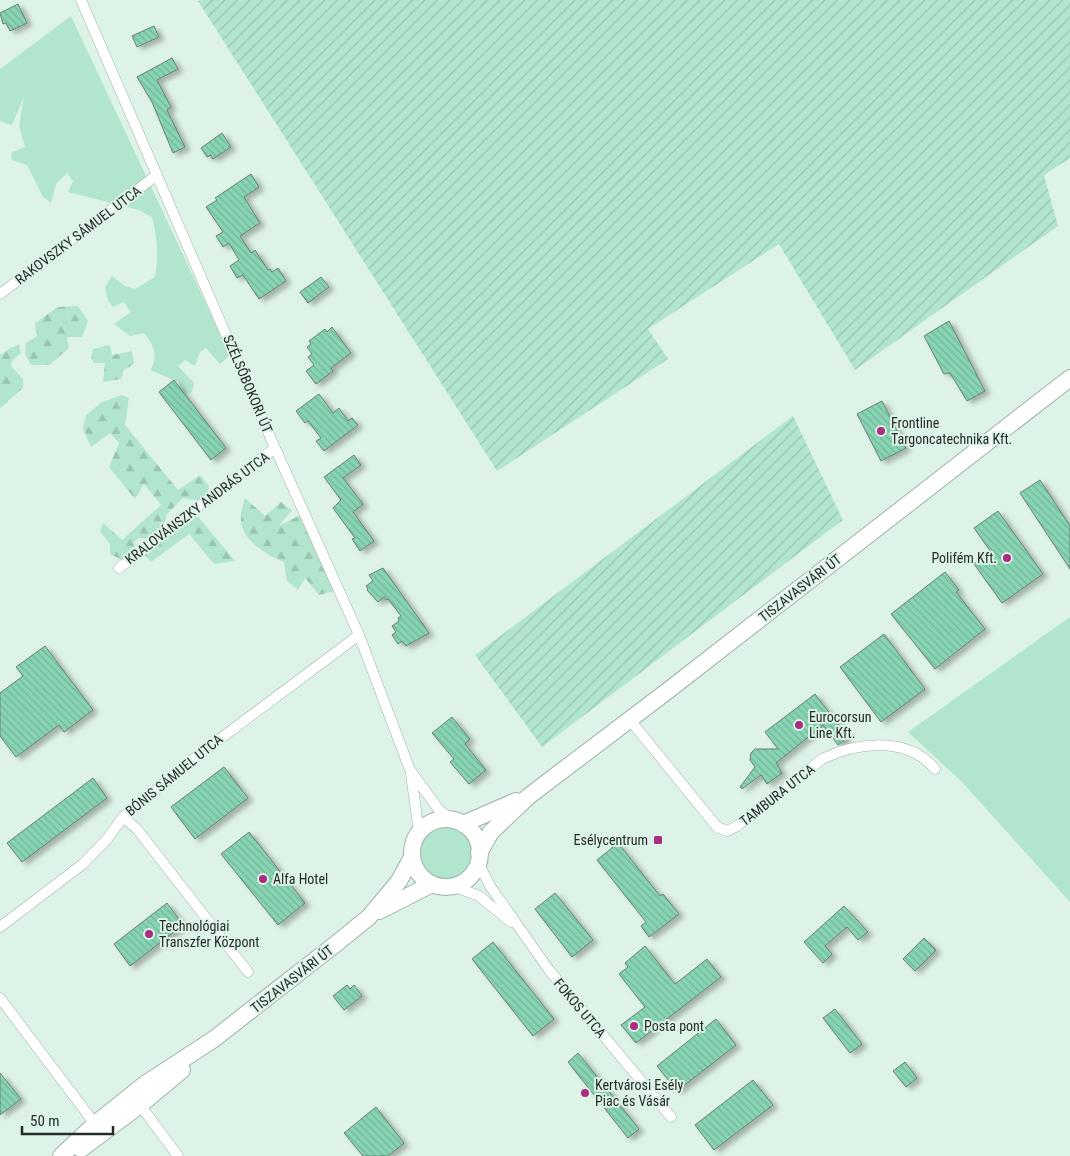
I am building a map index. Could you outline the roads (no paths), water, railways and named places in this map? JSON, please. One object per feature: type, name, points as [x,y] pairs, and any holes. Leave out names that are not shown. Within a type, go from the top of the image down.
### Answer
[{"type":"main road","name":"TISZAVASVÁRI ÚT","points":[[529,796],[630,720],[1070,378]]},
{"type":"main road","points":[[458,822],[529,796]]},
{"type":"main road","points":[[368,916],[432,884],[453,886],[469,877],[491,832],[529,796]]},
{"type":"main road","points":[[432,884],[416,871],[412,857],[412,849],[418,833],[430,823],[445,819],[458,822],[474,834],[479,857]]},
{"type":"main road","points":[[368,916],[399,881],[412,857]]},
{"type":"main road","name":"TISZAVASVÁRI ÚT","points":[[68,1156],[140,1105],[214,1040],[296,977],[368,916]]},
{"type":"main road","name":"TISZAVASVÁRI ÚT","points":[[61,1156],[95,1124],[145,1084],[214,1040]]},
{"type":"street","name":"SZÉLSŐBOKORI ÚT","points":[[81,0],[275,448],[360,635],[410,770]]},
{"type":"street","name":"RAKOVSZKY SÁMUEL UTCA","points":[[0,294],[157,175]]},
{"type":"street","name":"KRALOVÁNSZKY ANDRÁS UTCA","points":[[118,568],[275,448]]},
{"type":"street","name":"BÓNIS SÁMUEL UTCA","points":[[0,927],[82,864],[108,838],[123,817],[236,726],[360,635]]},
{"type":"street","name":"TAMBURA UTCA","points":[[630,720],[717,827],[727,831],[737,826],[822,759],[836,752],[877,745],[895,747],[920,754],[935,769]]},
{"type":"street","points":[[410,770],[439,810],[458,822]]},
{"type":"street","points":[[410,770],[418,833]]},
{"type":"street","points":[[123,817],[136,829],[248,972]]},
{"type":"street","name":"FOKOS UTCA","points":[[479,857],[496,894],[549,970],[671,1117]]},
{"type":"street","points":[[453,886],[478,896],[519,927]]},
{"type":"street","points":[[0,998],[95,1124]]},
{"type":"street","points":[[140,1105],[178,1156]]},
{"type":"place","name":"Frontline Targoncatechnika Kft.","points":[[881,431]]},
{"type":"place","name":"Polifém Kft.","points":[[1007,558]]},
{"type":"place","name":"Eurocorsun Line Kft.","points":[[799,725]]},
{"type":"place","name":"Esélycentrum","points":[[658,840]]},
{"type":"place","name":"Alfa Hotel","points":[[263,879]]},
{"type":"place","name":"Technológiai Transzfer Központ","points":[[149,934]]},
{"type":"place","name":"Posta pont","points":[[634,1026]]},
{"type":"place","name":"Kertvárosi Esély Piac és Vásár","points":[[585,1093]]}]
